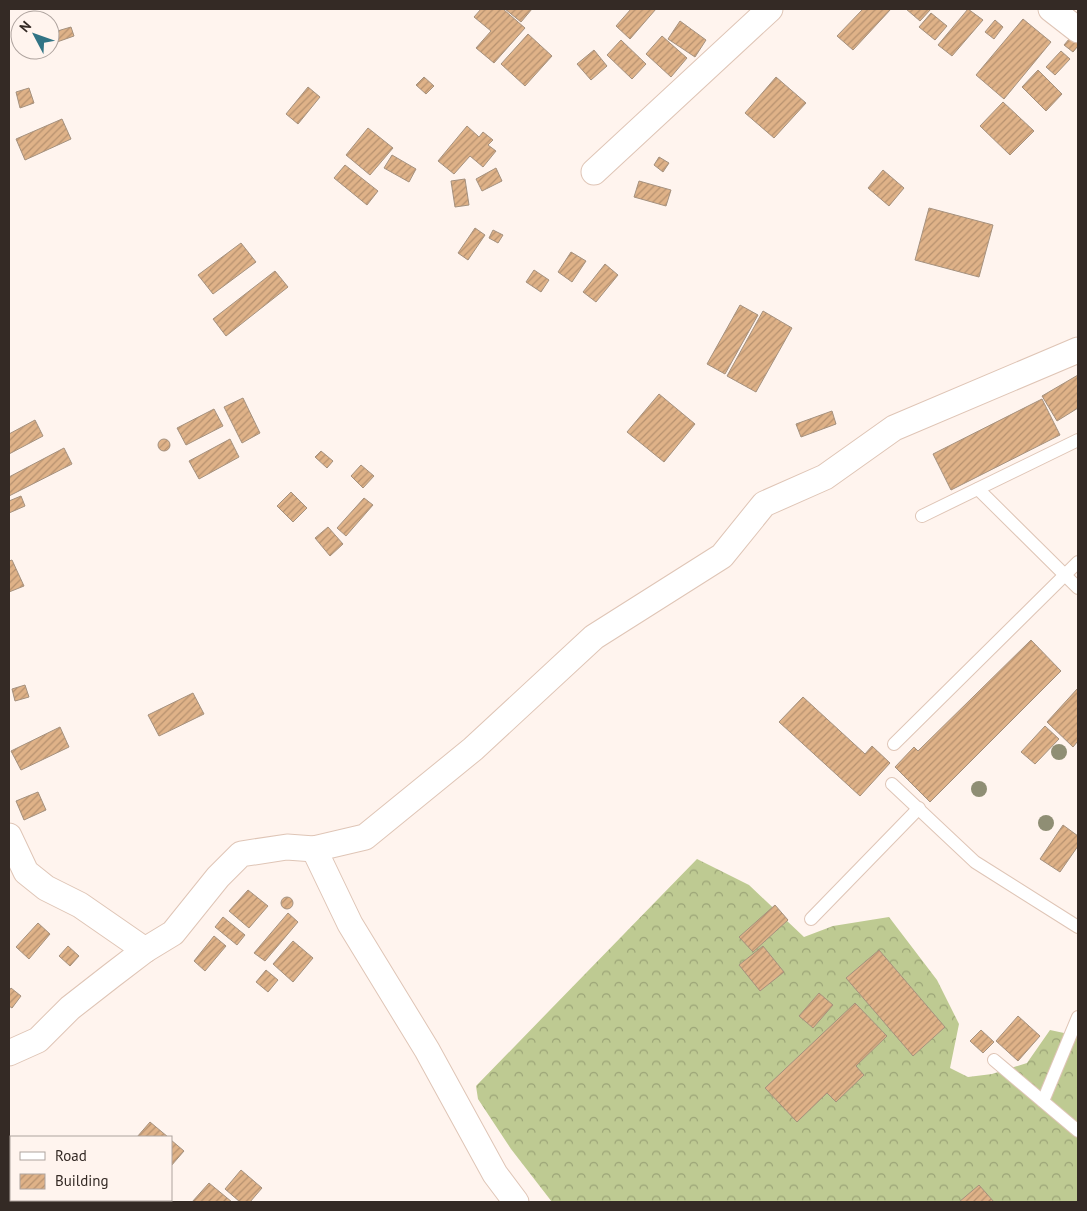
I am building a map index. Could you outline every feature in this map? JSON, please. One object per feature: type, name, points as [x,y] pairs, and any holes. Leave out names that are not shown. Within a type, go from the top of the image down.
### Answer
[{"type":"street","points":[[594,172],[770,9]]},
{"type":"street","points":[[1051,9],[1078,30]]},
{"type":"street","points":[[9,1053],[38,1040],[70,1008],[145,950],[173,933],[218,877],[241,854],[287,847],[314,849],[365,836],[473,749],[594,637],[722,556],[764,504],[825,478],[894,428],[1078,350]]},
{"type":"street","points":[[9,836],[26,872],[46,888],[80,905],[145,950]]},
{"type":"street","points":[[314,849],[350,924],[427,1050],[495,1174],[516,1202]]},
{"type":"lane","points":[[922,516],[1078,440]]},
{"type":"lane","points":[[978,489],[1078,588]]},
{"type":"lane","points":[[894,744],[1078,562]]},
{"type":"lane","points":[[892,784],[975,862],[1078,927]]},
{"type":"lane","points":[[811,919],[919,808]]},
{"type":"lane","points":[[1043,1101],[1074,1036],[1078,1017]]},
{"type":"lane","points":[[994,1060],[1078,1131]]},
{"type":"green space","points":[[697,859],[749,885],[804,937],[833,926],[889,917],[937,980],[959,1024],[950,1068],[968,1077],[992,1074],[1027,1063],[1050,1030],[1078,1036],[1078,1202],[552,1202],[511,1149],[478,1099],[476,1086]]},
{"type":"building","points":[[481,9],[503,9],[525,28],[494,63],[476,48],[491,31],[474,17]]},
{"type":"building","points":[[505,9],[532,9],[521,22]]},
{"type":"building","points":[[631,9],[656,9],[630,39],[616,26]]},
{"type":"building","points":[[863,9],[891,9],[853,50],[837,36]]},
{"type":"building","points":[[906,9],[931,9],[920,21]]},
{"type":"building","points":[[968,9],[983,20],[952,56],[938,45]]},
{"type":"building","points":[[931,13],[947,26],[935,40],[919,27]]},
{"type":"building","points":[[1023,19],[1051,42],[1004,99],[976,75]]},
{"type":"building","points":[[995,20],[1003,27],[994,39],[985,32]]},
{"type":"building","points":[[680,21],[706,40],[695,57],[668,39]]},
{"type":"building","points":[[71,27],[74,36],[60,41],[60,30]]},
{"type":"building","points":[[1075,32],[1078,35],[1078,46],[1073,52],[1064,45]]},
{"type":"building","points":[[528,34],[552,56],[525,86],[501,64]]},
{"type":"building","points":[[662,36],[687,58],[671,77],[646,54]]},
{"type":"building","points":[[621,40],[646,64],[632,79],[607,55]]},
{"type":"building","points":[[594,50],[607,66],[591,80],[577,64]]},
{"type":"building","points":[[1061,51],[1070,59],[1055,75],[1046,67]]},
{"type":"building","points":[[1038,70],[1062,94],[1046,111],[1022,87]]},
{"type":"building","points":[[424,77],[434,86],[426,94],[416,85]]},
{"type":"building","points":[[776,77],[806,103],[774,138],[745,113]]},
{"type":"building","points":[[308,87],[320,97],[298,124],[286,114]]},
{"type":"building","points":[[29,88],[34,103],[20,108],[16,92]]},
{"type":"building","points":[[1003,102],[1034,131],[1010,155],[980,126]]},
{"type":"building","points":[[62,119],[71,139],[25,160],[16,139]]},
{"type":"building","points":[[467,126],[479,137],[483,132],[493,140],[488,145],[496,151],[483,167],[470,156],[454,174],[438,161]]},
{"type":"building","points":[[368,128],[393,148],[370,175],[346,155]]},
{"type":"building","points":[[392,155],[416,169],[409,182],[384,168]]},
{"type":"building","points":[[659,157],[669,163],[663,172],[654,165]]},
{"type":"building","points":[[345,165],[378,191],[367,205],[334,178]]},
{"type":"building","points":[[496,168],[502,181],[482,191],[476,179]]},
{"type":"building","points":[[883,170],[904,188],[889,206],[868,188]]},
{"type":"building","points":[[465,179],[469,205],[455,207],[451,181]]},
{"type":"building","points":[[639,181],[671,190],[666,206],[634,197]]},
{"type":"building","points":[[929,208],[993,225],[979,277],[915,260]]},
{"type":"building","points":[[475,228],[485,235],[468,260],[458,253]]},
{"type":"building","points":[[493,230],[503,235],[498,243],[489,238]]},
{"type":"building","points":[[241,243],[256,262],[213,294],[198,275]]},
{"type":"building","points":[[571,252],[586,261],[572,282],[558,272]]},
{"type":"building","points":[[605,264],[618,275],[596,302],[583,292]]},
{"type":"building","points":[[534,270],[549,280],[541,292],[526,282]]},
{"type":"building","points":[[275,271],[288,287],[226,336],[213,319]]},
{"type":"building","points":[[740,305],[758,315],[725,374],[707,364]]},
{"type":"building","points":[[763,311],[792,328],[756,392],[727,376]]},
{"type":"building","points":[[1078,375],[1078,408],[1057,421],[1042,396]]},
{"type":"building","points":[[659,394],[695,424],[664,462],[627,432]]},
{"type":"building","points":[[243,398],[260,433],[242,443],[224,407]]},
{"type":"building","points":[[1042,399],[1060,435],[951,490],[933,454]]},
{"type":"building","points":[[214,409],[223,426],[186,445],[177,428]]},
{"type":"building","points":[[832,411],[836,424],[801,437],[796,424]]},
{"type":"building","points":[[35,420],[43,436],[9,454],[9,434]]},
{"type":"building","points":[[166,439],[169,440],[169,450],[162,451],[159,450],[158,443],[159,440]]},
{"type":"building","points":[[230,439],[239,457],[199,479],[189,461]]},
{"type":"building","points":[[64,448],[72,464],[9,496],[9,477]]},
{"type":"building","points":[[321,451],[333,461],[327,468],[315,457]]},
{"type":"building","points":[[361,465],[374,476],[363,488],[351,476]]},
{"type":"building","points":[[291,492],[307,508],[293,522],[277,506]]},
{"type":"building","points":[[21,496],[25,506],[9,513],[9,501]]},
{"type":"building","points":[[364,498],[373,505],[346,536],[337,528]]},
{"type":"building","points":[[328,527],[343,544],[330,556],[315,538]]},
{"type":"building","points":[[12,560],[24,586],[9,592],[9,561]]},
{"type":"building","points":[[1031,640],[1061,671],[930,802],[895,767],[914,747],[918,751]]},
{"type":"building","points":[[25,685],[29,697],[15,701],[12,689]]},
{"type":"building","points":[[1078,688],[1078,741],[1073,747],[1047,722]]},
{"type":"building","points":[[193,693],[204,714],[159,736],[148,715]]},
{"type":"building","points":[[803,697],[865,754],[872,746],[890,763],[860,796],[779,722]]},
{"type":"building","points":[[1045,726],[1059,739],[1035,764],[1021,752]]},
{"type":"building","points":[[60,727],[69,747],[21,770],[11,751]]},
{"type":"building","points":[[38,792],[46,810],[24,820],[16,801]]},
{"type":"building","points":[[1063,825],[1078,836],[1078,846],[1060,872],[1040,859]]},
{"type":"building","points":[[248,890],[268,906],[249,928],[229,911]]},
{"type":"building","points":[[287,897],[293,903],[287,909],[281,903]]},
{"type":"building","points":[[775,905],[788,920],[753,952],[739,937]]},
{"type":"building","points":[[288,913],[298,922],[265,961],[254,953]]},
{"type":"building","points":[[223,917],[245,935],[237,945],[215,927]]},
{"type":"building","points":[[38,923],[50,934],[29,959],[16,947]]},
{"type":"building","points":[[214,936],[226,946],[205,971],[194,961]]},
{"type":"building","points":[[293,941],[313,958],[293,982],[273,964]]},
{"type":"building","points":[[68,946],[79,956],[70,966],[59,956]]},
{"type":"building","points":[[763,946],[784,972],[760,991],[739,965]]},
{"type":"building","points":[[879,950],[945,1027],[913,1056],[846,978]]},
{"type":"building","points":[[266,970],[278,980],[268,992],[256,982]]},
{"type":"building","points":[[11,988],[21,996],[12,1008],[9,1006],[9,991]]},
{"type":"building","points":[[819,993],[833,1005],[813,1028],[799,1016]]},
{"type":"building","points":[[855,1003],[887,1036],[856,1066],[864,1075],[836,1102],[827,1093],[797,1122],[765,1088]]},
{"type":"building","points":[[1018,1016],[1040,1036],[1018,1061],[996,1041]]},
{"type":"building","points":[[981,1030],[994,1042],[983,1053],[970,1041]]},
{"type":"building","points":[[150,1122],[167,1136],[138,1136]]},
{"type":"building","points":[[172,1141],[184,1151],[172,1165]]},
{"type":"building","points":[[241,1170],[262,1188],[250,1202],[240,1202],[225,1189]]},
{"type":"building","points":[[209,1183],[232,1202],[192,1202]]},
{"type":"building","points":[[979,1185],[994,1202],[959,1202]]},
{"type":"building","points":[[108,1201],[133,1201],[132,1202]]},
{"type":"building","points":[[164,1201],[166,1202],[146,1202]]}]
